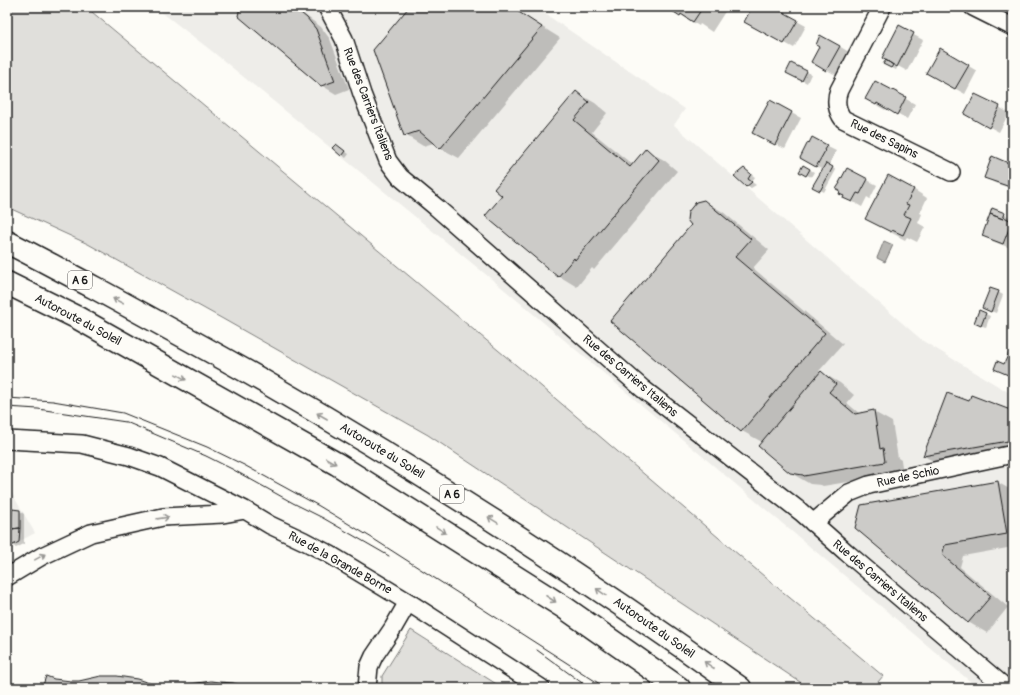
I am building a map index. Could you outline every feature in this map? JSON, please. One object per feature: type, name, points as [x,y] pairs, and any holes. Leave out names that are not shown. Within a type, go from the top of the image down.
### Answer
[{"type":"highway","name":"Autoroute du Soleil","points":[[7,242],[166,326],[372,445],[497,522],[575,573],[740,688]]},
{"type":"highway","name":"Autoroute du Soleil","points":[[7,282],[78,318],[337,464],[564,608],[679,688]]},
{"type":"street","name":"Rue des Carriers Italiens","points":[[327,7],[344,39],[362,94],[388,160],[400,177],[643,389],[801,512],[1006,688]]},
{"type":"street","name":"Rue des Sapins","points":[[882,7],[839,90],[837,95],[838,112],[844,119],[951,172]]},
{"type":"street","points":[[973,7],[1013,27]]},
{"type":"street","name":"Rue de la Grande Borne","points":[[7,440],[82,444],[129,456],[160,467],[328,554],[408,602],[518,680],[541,688]]},
{"type":"street","name":"Rue de Schio","points":[[814,523],[849,493],[869,485],[1013,454]]},
{"type":"street","points":[[7,577],[42,556],[91,533],[163,517],[223,514],[245,510]]},
{"type":"street","points":[[367,688],[369,667],[374,656],[408,602]]},
{"type":"shaded area","points":[[7,7],[86,7],[522,370],[883,676],[873,688],[809,688],[428,435],[88,244],[7,207]]},
{"type":"shaded area","points":[[155,7],[535,7],[685,109],[674,125],[923,341],[1013,395],[1013,688],[978,688],[500,286],[213,52]]},
{"type":"shaded area","points":[[884,241],[893,245],[885,262],[877,258]]},
{"type":"shaded area","points":[[7,485],[35,533],[7,548]]},
{"type":"shaded area","points":[[411,630],[498,685],[497,688],[382,688],[382,676]]},
{"type":"building","points":[[240,7],[294,7],[307,18],[316,29],[335,81],[321,86],[238,16]]},
{"type":"building","points":[[409,7],[511,7],[542,27],[440,149],[419,131],[404,136],[373,50]]},
{"type":"building","points":[[666,7],[703,7],[693,22]]},
{"type":"building","points":[[752,7],[774,7],[798,20],[784,44],[744,22]]},
{"type":"building","points":[[899,25],[914,33],[897,67],[882,58]]},
{"type":"building","points":[[820,35],[840,46],[826,71],[811,62],[819,47],[816,45]]},
{"type":"building","points":[[940,48],[969,65],[955,89],[926,73]]},
{"type":"building","points":[[886,60],[893,65],[891,68],[883,64]]},
{"type":"building","points":[[791,63],[807,71],[802,81],[786,73]]},
{"type":"building","points":[[875,81],[906,97],[897,115],[877,103],[876,105],[865,99]]},
{"type":"building","points":[[576,91],[589,102],[574,120],[630,167],[646,148],[659,160],[575,260],[574,258],[558,277],[485,216],[502,196],[494,189]]},
{"type":"building","points":[[975,94],[1000,106],[989,128],[964,114]]},
{"type":"building","points":[[770,100],[792,112],[775,145],[752,133]]},
{"type":"building","points":[[812,137],[827,145],[816,167],[800,158]]},
{"type":"building","points":[[336,144],[345,151],[341,156],[332,148]]},
{"type":"building","points":[[992,156],[1013,165],[1013,188],[984,178]]},
{"type":"building","points":[[826,163],[833,167],[820,191],[812,187]]},
{"type":"building","points":[[803,165],[810,169],[806,176],[799,172]]},
{"type":"building","points":[[744,168],[751,174],[748,179],[752,182],[746,187],[734,176]]},
{"type":"building","points":[[847,168],[868,179],[860,194],[857,193],[852,202],[843,198],[844,196],[839,194],[840,191],[836,189]]},
{"type":"building","points":[[888,175],[914,189],[906,204],[909,205],[904,215],[911,218],[903,235],[892,230],[891,232],[865,219]]},
{"type":"building","points":[[704,200],[751,239],[735,257],[825,333],[741,432],[610,321],[691,225],[687,220],[688,212],[696,202]]},
{"type":"building","points":[[992,208],[1005,213],[1003,219],[990,214]]},
{"type":"building","points":[[990,214],[1003,219],[1004,217],[1012,221],[1003,244],[982,236]]},
{"type":"building","points":[[990,288],[999,291],[991,312],[982,308]]},
{"type":"building","points":[[979,310],[986,313],[981,326],[974,323]]},
{"type":"building","points":[[1012,346],[1013,377],[994,369],[997,361],[1004,364]]},
{"type":"building","points":[[821,371],[836,384],[829,392],[855,414],[874,410],[880,449],[883,448],[885,462],[804,476],[790,473],[758,446]]},
{"type":"building","points":[[947,393],[969,401],[971,395],[1013,411],[1013,428],[1008,441],[923,456]]},
{"type":"building","points":[[998,481],[1007,534],[945,545],[942,555],[991,596],[968,623],[855,528],[861,505]]},
{"type":"building","points":[[12,509],[20,510],[20,528],[11,529]]},
{"type":"building","points":[[20,528],[19,542],[11,546],[11,529]]},
{"type":"building","points":[[46,676],[54,679],[79,681],[101,676],[117,676],[137,679],[158,686],[170,687],[211,681],[233,683],[250,688],[42,688]]},
{"type":"tram line","points":[[7,398],[53,401],[123,413],[207,447],[244,465],[319,506],[372,538],[606,688]]},
{"type":"tram line","points":[[7,407],[38,409],[126,422],[206,456],[232,469],[323,518],[389,556]]},
{"type":"tram line","points":[[537,650],[589,688]]}]
